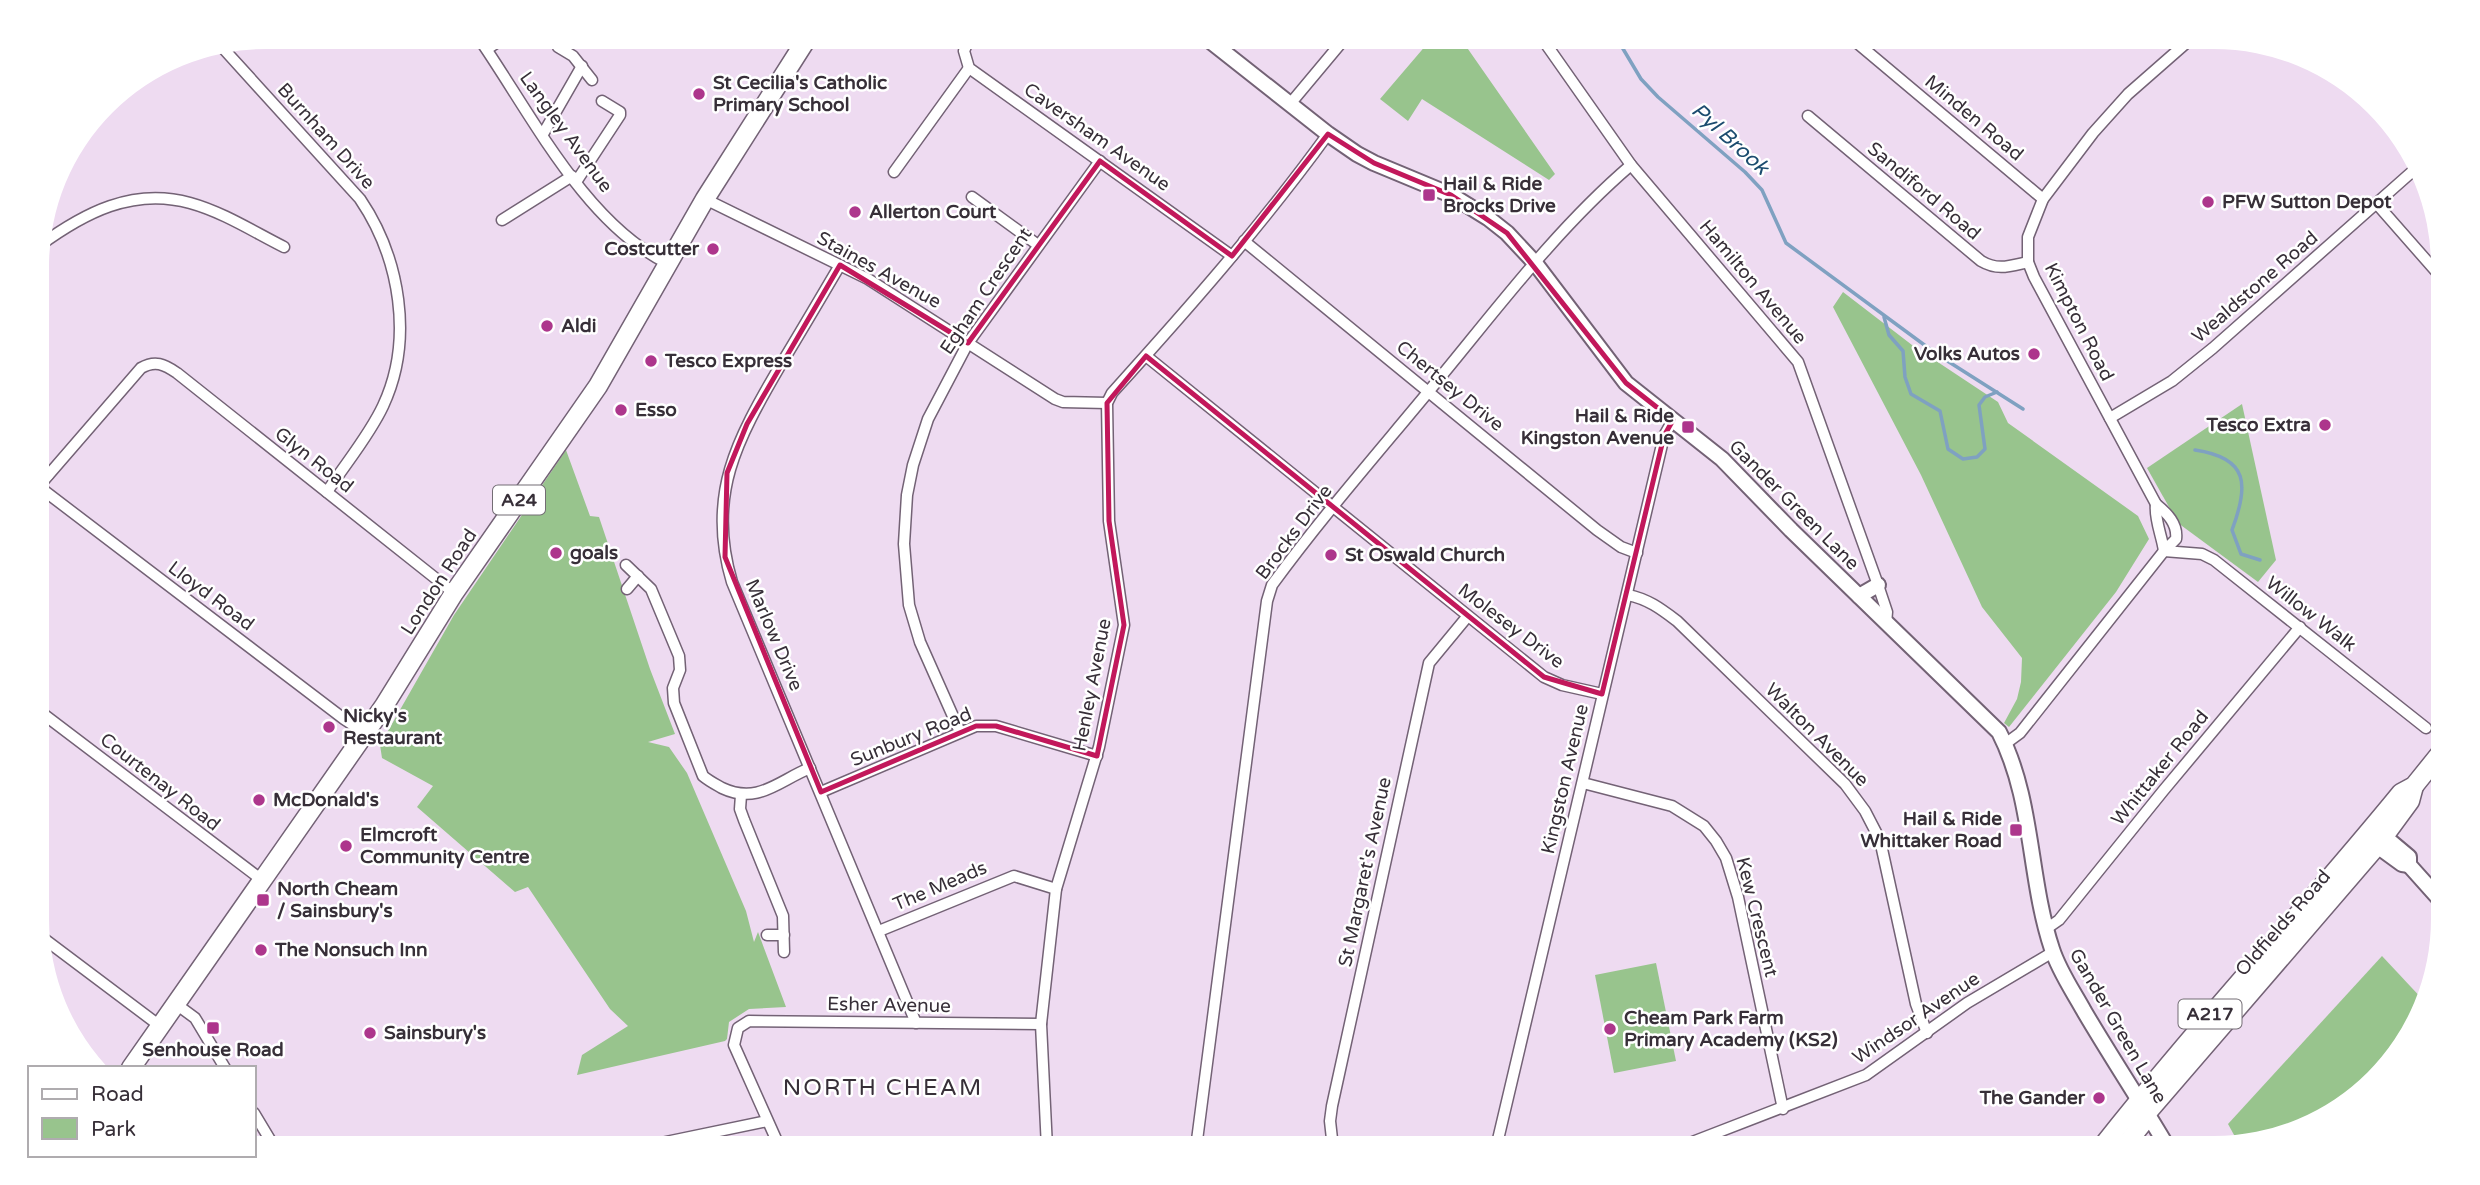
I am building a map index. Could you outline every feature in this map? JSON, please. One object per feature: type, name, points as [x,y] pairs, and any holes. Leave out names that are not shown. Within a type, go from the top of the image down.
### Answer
[{"type":"highway","name":"London Road","points":[[132,1066],[403,676],[454,593],[598,386],[705,199],[800,49]]},
{"type":"highway","name":"Oldfields Road","points":[[2143,1106],[2375,836],[2410,801],[2414,786],[2431,765]]},
{"type":"highway","name":"A217","points":[[2113,1136],[2143,1106]]},
{"type":"highway","name":"A217","points":[[2133,1136],[2143,1124],[2143,1106]]},
{"type":"street","name":"Langley Avenue","points":[[487,49],[574,179],[634,243],[668,264]]},
{"type":"street","points":[[561,49],[573,56],[592,80]]},
{"type":"street","points":[[894,172],[969,68],[965,49]]},
{"type":"street","name":"Gander Green Lane","points":[[1220,49],[1328,134],[1374,163],[1451,195],[1507,233],[1535,263],[1626,383],[1721,459],[1999,732],[2012,758],[2019,781],[2046,929],[2053,952],[2090,1020],[2161,1136]]},
{"type":"street","points":[[1290,104],[1336,49]]},
{"type":"street","name":"Hamilton Avenue","points":[[1549,49],[1631,165],[1798,362],[1878,585],[1887,612],[1886,623]]},
{"type":"street","name":"Minden Road","points":[[1864,49],[2043,198]]},
{"type":"street","name":"Kimpton Road","points":[[2164,551],[2162,532],[2155,512],[2156,504],[2077,361],[2028,262],[2028,237],[2043,198],[2116,107],[2180,49]]},
{"type":"street","name":"Burnham Drive","points":[[226,53],[360,199],[380,235],[394,279],[401,335],[393,377],[375,420],[327,492]]},
{"type":"street","points":[[542,134],[582,66]]},
{"type":"street","name":"Caversham Avenue","points":[[969,68],[1232,256]]},
{"type":"street","points":[[502,220],[574,179],[620,116],[620,112],[602,101]]},
{"type":"street","name":"Sandiford Road","points":[[1808,116],[1981,261],[1991,267],[2000,268],[2028,262]]},
{"type":"street","points":[[1107,403],[1297,177],[1328,134]]},
{"type":"street","name":"Egham Crescent","points":[[960,732],[916,633],[909,605],[904,544],[907,495],[914,459],[929,419],[968,343],[1100,161]]},
{"type":"street","name":"Brocks Drive","points":[[1198,1136],[1267,601],[1272,585],[1535,263],[1597,195],[1631,165]]},
{"type":"street","name":"Wealdstone Road","points":[[2110,418],[2172,381],[2213,348],[2284,288],[2410,174]]},
{"type":"street","points":[[972,197],[1038,245]]},
{"type":"street","points":[[51,238],[90,213],[130,200],[150,198],[171,199],[210,210],[284,247]]},
{"type":"street","name":"Staines Avenue","points":[[705,199],[878,285],[1055,399],[1063,402],[1107,403]]},
{"type":"street","points":[[2376,203],[2431,266]]},
{"type":"street","name":"Chertsey Drive","points":[[1244,241],[1597,530],[1620,547],[1637,553]]},
{"type":"street","name":"Marlow Drive","points":[[840,265],[747,424],[727,473],[722,515],[725,557],[732,582],[916,1023]]},
{"type":"street","name":"Molesey Drive","points":[[1146,356],[1544,677],[1602,694]]},
{"type":"street","name":"Glyn Road","points":[[49,474],[141,368],[149,363],[160,363],[177,373],[454,593]]},
{"type":"street","name":"Henley Avenue","points":[[1046,1136],[1041,1024],[1056,889],[1097,756],[1124,625],[1108,504],[1107,403]]},
{"type":"street","name":"Kingston Avenue","points":[[1499,1136],[1664,436],[1672,420]]},
{"type":"street","name":"Lloyd Road","points":[[49,494],[335,713],[364,732]]},
{"type":"street","points":[[2005,744],[2020,733],[2164,551]]},
{"type":"street","name":"Willow Walk","points":[[2164,551],[2202,554],[2214,560],[2426,729]]},
{"type":"street","points":[[626,565],[655,596],[679,656],[680,670],[673,688],[674,703],[699,768],[708,781],[741,795],[751,795],[810,768]]},
{"type":"street","points":[[627,589],[638,576]]},
{"type":"street","points":[[1859,596],[1878,585]]},
{"type":"street","name":"Walton Avenue","points":[[1628,595],[1656,605],[1677,621],[1857,798],[1880,840],[1916,1004],[1927,1033]]},
{"type":"street","name":"St Margaret's Avenue","points":[[1332,1136],[1332,1106],[1429,663],[1467,617]]},
{"type":"street","name":"Whittaker Road","points":[[2046,929],[2059,920],[2300,627]]},
{"type":"street","name":"Courtenay Road","points":[[49,718],[262,880]]},
{"type":"street","name":"Sunbury Road","points":[[821,792],[976,726],[996,726],[1097,756]]},
{"type":"street","name":"Kew Crescent","points":[[1583,783],[1659,800],[1704,826],[1716,841],[1726,858],[1738,897],[1783,1109]]},
{"type":"street","points":[[741,795],[740,809],[783,916],[784,952]]},
{"type":"street","points":[[2375,836],[2402,864],[2409,865],[2431,890]]},
{"type":"street","name":"The Meads","points":[[878,931],[1014,876],[1056,889]]},
{"type":"street","points":[[767,935],[784,935]]},
{"type":"street","points":[[51,944],[160,1026]]},
{"type":"street","name":"Windsor Avenue","points":[[1710,1136],[1866,1075],[1967,1003],[2053,952]]},
{"type":"street","points":[[176,1004],[195,1018],[224,1066]]},
{"type":"street","name":"Esher Avenue","points":[[767,1121],[734,1045],[738,1028],[749,1021],[1041,1024]]},
{"type":"street","points":[[256,1116],[268,1136]]},
{"type":"street","points":[[695,1136],[767,1121],[774,1136]]},
{"type":"highlighted area","points":[[1328,134],[1374,163],[1451,195],[1507,233],[1626,383],[1673,420],[1664,436],[1602,694],[1544,677],[1146,356],[1107,403],[1109,521],[1124,625],[1097,756],[996,726],[976,726],[821,792],[725,557],[727,473],[747,424],[840,265],[968,343],[1100,161],[1232,256]]},
{"type":"green space","points":[[1423,49],[1468,49],[1555,174],[1549,180],[1422,99],[1408,121],[1380,99]]},
{"type":"green space","points":[[1843,292],[1912,345],[1998,402],[2008,423],[2138,516],[2149,539],[2116,592],[2009,727],[2004,723],[2017,699],[2022,658],[1982,607],[1921,475],[1833,307]]},
{"type":"green space","points":[[2242,404],[2276,560],[2258,582],[2178,523],[2147,468]]},
{"type":"green space","points":[[566,450],[590,516],[599,517],[650,669],[675,734],[648,742],[669,747],[687,773],[746,911],[754,942],[758,932],[786,1007],[749,1009],[729,1022],[725,1041],[577,1075],[582,1055],[628,1026],[610,1009],[528,887],[515,892],[417,807],[433,786],[382,758],[380,745],[454,615]]},
{"type":"green space","points":[[2382,956],[2417,994],[2402,1027],[2386,1051],[2346,1091],[2310,1114],[2256,1132],[2234,1135],[2228,1124]]},
{"type":"green space","points":[[1656,963],[1676,1061],[1614,1073],[1595,975]]},
{"type":"waterway","name":"Pyl Brook","points":[[1623,49],[1641,79],[1658,97],[1762,190],[1786,243],[1938,355],[2023,409]]},
{"type":"waterway","name":"Pyl Brook","points":[[1884,317],[1889,335],[1903,351],[1905,377],[1911,394],[1940,411],[1948,449],[1963,459],[1977,457],[1985,449],[1979,405],[1985,397],[1997,392]]},
{"type":"waterway","name":"Pyl Brook","points":[[2195,450],[2213,454],[2235,467],[2242,487],[2238,514],[2232,530],[2241,554],[2260,560]]},
{"type":"place","name":"St Cecilia's Catholic Primary School","points":[[699,94]]},
{"type":"place","name":"Hail & Ride Brocks Drive","points":[[1429,195]]},
{"type":"place","name":"PFW Sutton Depot","points":[[2208,202]]},
{"type":"place","name":"Allerton Court","points":[[855,212]]},
{"type":"place","name":"Costcutter","points":[[713,249]]},
{"type":"place","name":"Aldi","points":[[547,326]]},
{"type":"place","name":"Volks Autos","points":[[2034,354]]},
{"type":"place","name":"Tesco Express","points":[[651,361]]},
{"type":"place","name":"Esso","points":[[621,410]]},
{"type":"place","name":"Tesco Extra","points":[[2325,425]]},
{"type":"place","name":"Hail & Ride Kingston Avenue","points":[[1688,427]]},
{"type":"place","name":"goals","points":[[556,553]]},
{"type":"place","name":"St Oswald Church","points":[[1331,555]]},
{"type":"place","name":"Nicky's Restaurant","points":[[329,727]]},
{"type":"place","name":"McDonald's","points":[[259,800]]},
{"type":"place","name":"Hail & Ride Whittaker Road","points":[[2016,830]]},
{"type":"place","name":"Elmcroft Community Centre","points":[[346,846]]},
{"type":"place","name":"North Cheam / Sainsbury's","points":[[263,900]]},
{"type":"place","name":"The Nonsuch Inn","points":[[261,950]]},
{"type":"place","name":"Senhouse Road","points":[[213,1028]]},
{"type":"place","name":"Cheam Park Farm Primary Academy (KS2)","points":[[1610,1029]]},
{"type":"place","name":"Sainsbury's","points":[[370,1033]]},
{"type":"place","name":"The Gander","points":[[2099,1098]]},
{"type":"district","name":"NORTH CHEAM","points":[[883,1088]]}]
